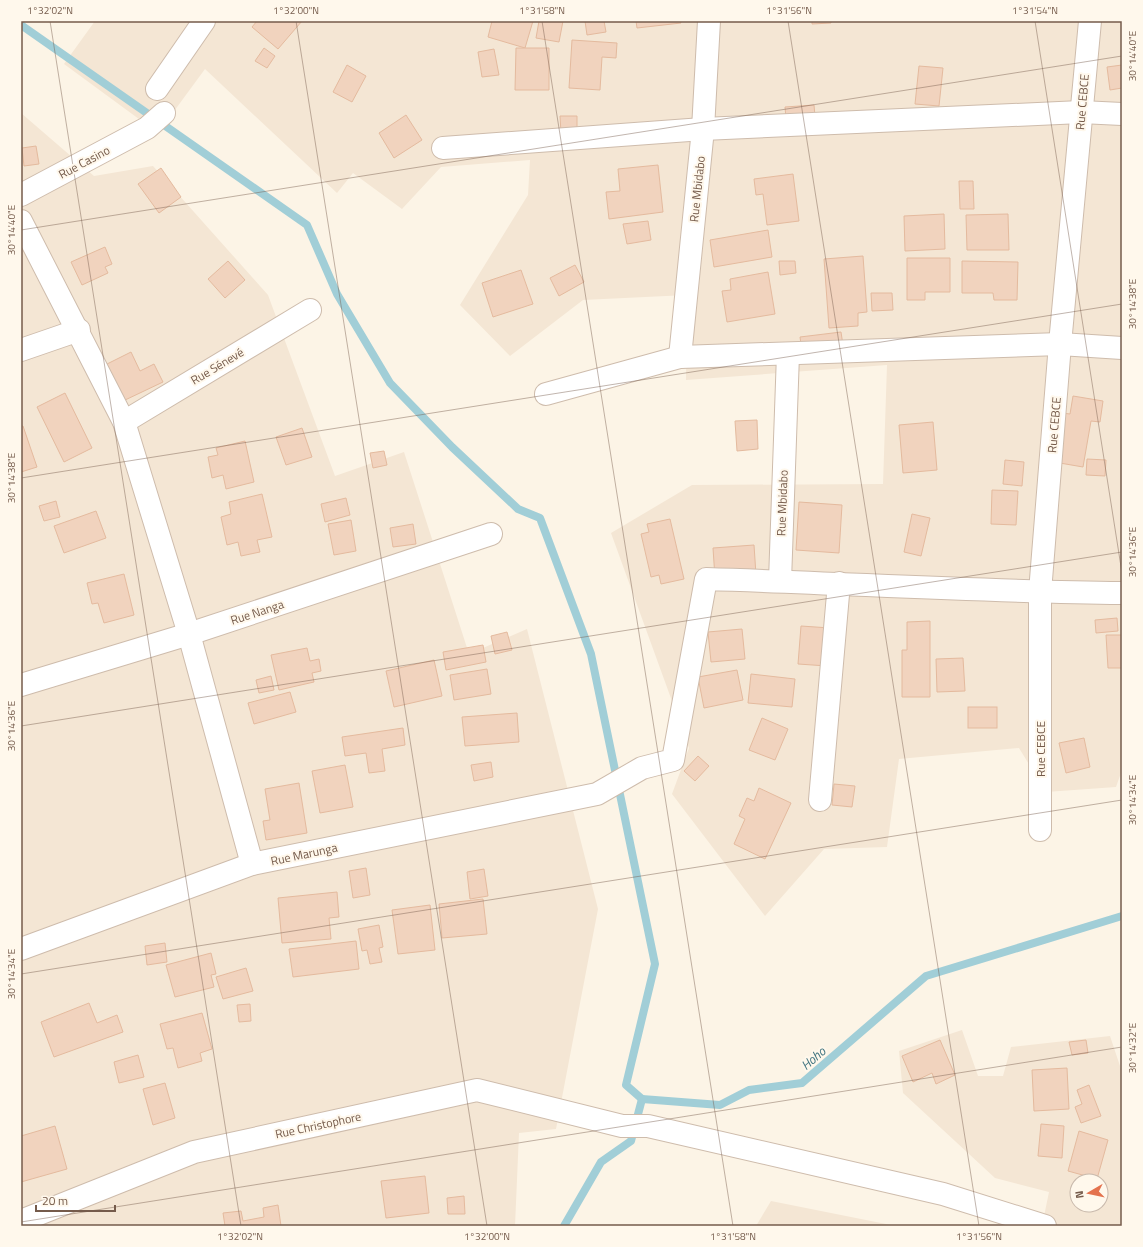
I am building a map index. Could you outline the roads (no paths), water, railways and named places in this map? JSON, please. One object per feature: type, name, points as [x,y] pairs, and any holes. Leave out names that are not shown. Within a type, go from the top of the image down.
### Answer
[{"type":"street","points":[[157,89],[204,21]]},
{"type":"street","name":"Rue Mbidabo","points":[[680,357],[703,128],[709,21]]},
{"type":"street","name":"Rue CEBCE","points":[[1040,830],[1040,592],[1060,344],[1090,21]]},
{"type":"street","points":[[443,148],[703,128],[1081,112],[1122,114]]},
{"type":"street","name":"Rue Casino","points":[[21,195],[147,128],[164,113]]},
{"type":"street","points":[[21,221],[79,330],[124,422],[189,634],[252,864]]},
{"type":"street","name":"Rue Sénevé","points":[[124,422],[310,310]]},
{"type":"street","points":[[21,350],[79,330]]},
{"type":"street","points":[[546,394],[680,357],[1060,344],[1122,348]]},
{"type":"street","name":"Rue Mbidabo","points":[[780,581],[788,354]]},
{"type":"street","name":"Rue Nanga","points":[[21,685],[189,634],[491,534]]},
{"type":"street","name":"Rue Marunga","points":[[21,949],[252,864],[597,794],[642,768],[673,760],[706,579],[780,581]]},
{"type":"street","points":[[780,581],[1040,592],[1122,593]]},
{"type":"street","points":[[820,800],[839,583]]},
{"type":"street","name":"Rue Christophore","points":[[21,1221],[194,1152],[477,1090],[622,1126],[648,1126],[943,1194],[1045,1226]]},
{"type":"waterway","points":[[21,25],[307,225],[337,294],[390,383],[452,447],[518,509],[540,518],[591,654],[655,964],[626,1085],[642,1099]]},
{"type":"waterway","name":"Hoho","points":[[642,1099],[720,1105],[749,1090],[802,1083],[926,976],[1122,916]]},
{"type":"waterway","name":"Hoho","points":[[564,1226],[601,1162],[631,1141],[642,1099]]}]
